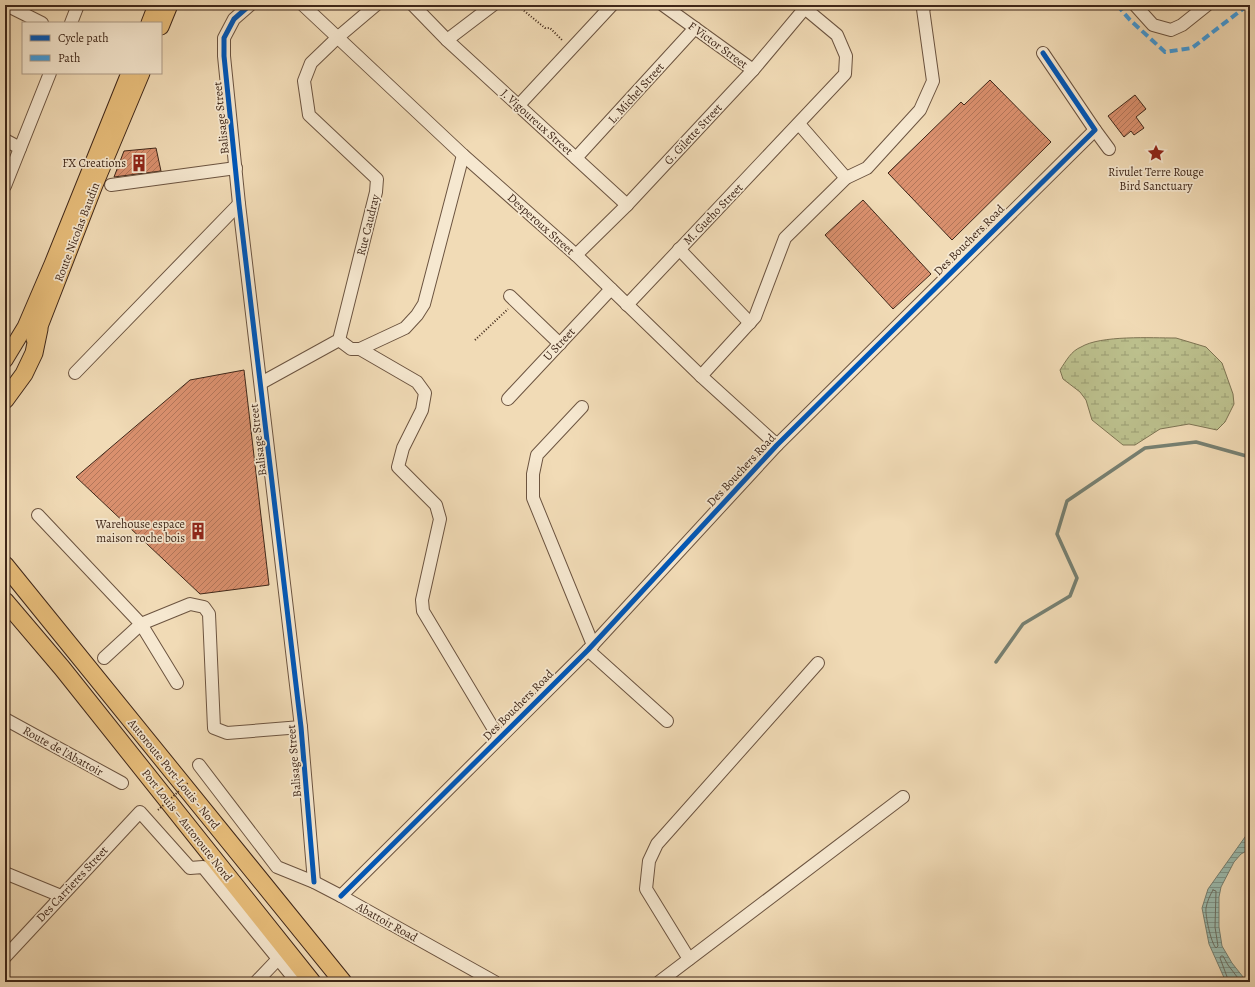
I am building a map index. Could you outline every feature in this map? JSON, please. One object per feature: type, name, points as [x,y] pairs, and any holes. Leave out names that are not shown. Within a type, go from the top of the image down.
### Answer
[{"type":"highway","points":[[5,400],[24,374],[34,353],[39,329]]},
{"type":"highway","points":[[5,559],[39,607]]},
{"type":"highway","name":"Autoroute Port-Louis - Nord","points":[[5,565],[343,982]]},
{"type":"highway","points":[[5,601],[36,636]]},
{"type":"highway","name":"Port Louis – Autoroute Nord","points":[[36,636],[312,982]]},
{"type":"main road","points":[[149,22],[156,5]]},
{"type":"main road","points":[[162,25],[170,5]]},
{"type":"main road","name":"Route Nicolas Baudin","points":[[5,360],[25,327],[129,74]]},
{"type":"main road","name":"Route Nicolas Baudin","points":[[5,387],[17,371],[39,329],[97,180],[142,74]]},
{"type":"street","points":[[6,5],[40,22]]},
{"type":"street","points":[[70,22],[78,5]]},
{"type":"street","name":"Balisage Street","points":[[250,5],[234,19],[224,38],[224,56],[301,727],[314,882]]},
{"type":"street","name":"Desperoux Street","points":[[303,5],[463,155],[576,255],[701,376],[777,446]]},
{"type":"street","points":[[337,38],[376,5]]},
{"type":"street","name":"J. Vigoureux Street","points":[[413,5],[447,40],[627,205]]},
{"type":"street","points":[[447,40],[493,5]]},
{"type":"street","points":[[519,105],[612,5]]},
{"type":"street","name":"F Victor Street","points":[[662,5],[753,70]]},
{"type":"street","points":[[1135,5],[1153,25],[1171,30],[1182,25],[1207,5]]},
{"type":"street","name":"M. Gueho Street","points":[[627,304],[846,74],[846,56],[836,34],[803,6]]},
{"type":"street","name":"G. Gilette Street","points":[[576,255],[627,205],[753,70],[803,6]]},
{"type":"street","points":[[701,376],[755,317],[785,238],[846,178],[867,168],[920,110],[933,81],[922,6]]},
{"type":"street","name":"L. Michel Street","points":[[576,158],[695,28]]},
{"type":"street","name":"Rue Caudray","points":[[337,38],[311,63],[304,81],[309,115],[377,179],[376,192],[339,340]]},
{"type":"street","points":[[1043,53],[1109,149]]},
{"type":"street","points":[[5,183],[50,74]]},
{"type":"street","points":[[799,124],[846,178]]},
{"type":"street","name":"Des Bouchers Road","points":[[342,896],[591,648],[777,446],[1095,130]]},
{"type":"street","points":[[5,140],[20,148]]},
{"type":"street","points":[[261,383],[339,340],[350,349],[360,349],[405,328],[418,315],[424,304],[463,155]]},
{"type":"street","points":[[111,185],[236,168]]},
{"type":"street","points":[[75,373],[240,204]]},
{"type":"street","points":[[679,249],[750,323]]},
{"type":"street","name":"U Street","points":[[508,399],[611,289]]},
{"type":"street","points":[[513,298],[560,344]]},
{"type":"street","points":[[360,349],[416,382],[425,393],[422,410],[403,448],[398,467],[405,476],[436,505],[440,519],[422,600],[423,611],[499,738]]},
{"type":"street","points":[[582,407],[537,454],[533,474],[533,498],[591,648],[667,721]]},
{"type":"street","points":[[38,515],[141,624],[177,683]]},
{"type":"street","points":[[104,658],[141,624],[190,604],[204,607],[209,614],[214,728],[227,733],[301,727]]},
{"type":"street","points":[[5,611],[11,619],[36,636]]},
{"type":"street","points":[[689,959],[646,889],[649,862],[657,844],[818,663]]},
{"type":"street","name":"Route de l'Abattoir","points":[[5,719],[122,783]]},
{"type":"street","name":"Abattoir Road","points":[[199,765],[277,867],[314,882],[342,896],[495,982]]},
{"type":"street","points":[[659,982],[903,796]]},
{"type":"street","name":"Des Carrieres Street","points":[[5,957],[140,812],[149,820],[190,868],[203,867],[278,959]]},
{"type":"street","points":[[5,873],[61,896]]},
{"type":"street","points":[[256,982],[278,959],[297,982]]},
{"type":"path","points":[[517,5],[545,28],[550,28],[571,49]]},
{"type":"path","points":[[475,340],[513,298]]},
{"type":"path","points":[[158,810],[189,782]]},
{"type":"green space","points":[[1127,338],[1176,338],[1206,347],[1222,363],[1233,394],[1234,404],[1225,422],[1217,430],[1189,424],[1160,429],[1135,445],[1123,445],[1092,420],[1086,400],[1080,392],[1063,379],[1060,370],[1074,351],[1090,343]]},
{"type":"water","points":[[1250,830],[1250,849],[1241,854],[1234,862],[1221,887],[1219,897],[1219,927],[1222,946],[1232,963],[1247,982],[1226,982],[1209,944],[1202,908],[1208,889]]},
{"type":"building","points":[[990,80],[1051,142],[952,240],[888,173],[961,102],[964,105]]},
{"type":"building","points":[[1135,95],[1146,109],[1136,117],[1144,128],[1134,135],[1131,131],[1124,137],[1108,116]]},
{"type":"building","name":"FX Creations","points":[[156,148],[161,171],[114,177],[124,151]]},
{"type":"building","points":[[863,200],[931,274],[893,309],[825,235]]},
{"type":"building","name":"Warehouse espace maison roche bois","points":[[244,370],[269,585],[200,594],[76,477],[190,380]]},
{"type":"waterway","points":[[996,662],[1023,624],[1070,596],[1077,578],[1057,534],[1067,501],[1145,448],[1196,442],[1250,457]]},
{"type":"marked path","points":[[1117,5],[1130,20],[1165,52],[1192,48],[1248,5]]},
{"type":"cycle path","points":[[250,5],[234,19],[224,38],[224,56],[239,204],[301,727],[314,882]]},
{"type":"cycle path","points":[[341,896],[588,650],[777,445],[1095,130],[1043,53]]},
{"type":"place","name":"Rivulet Terre Rouge Bird Sanctuary","points":[[1156,153]]},
{"type":"place","name":"FX Creations","points":[[139,163]]},
{"type":"place","name":"Warehouse espace maison roche bois","points":[[198,531]]}]
